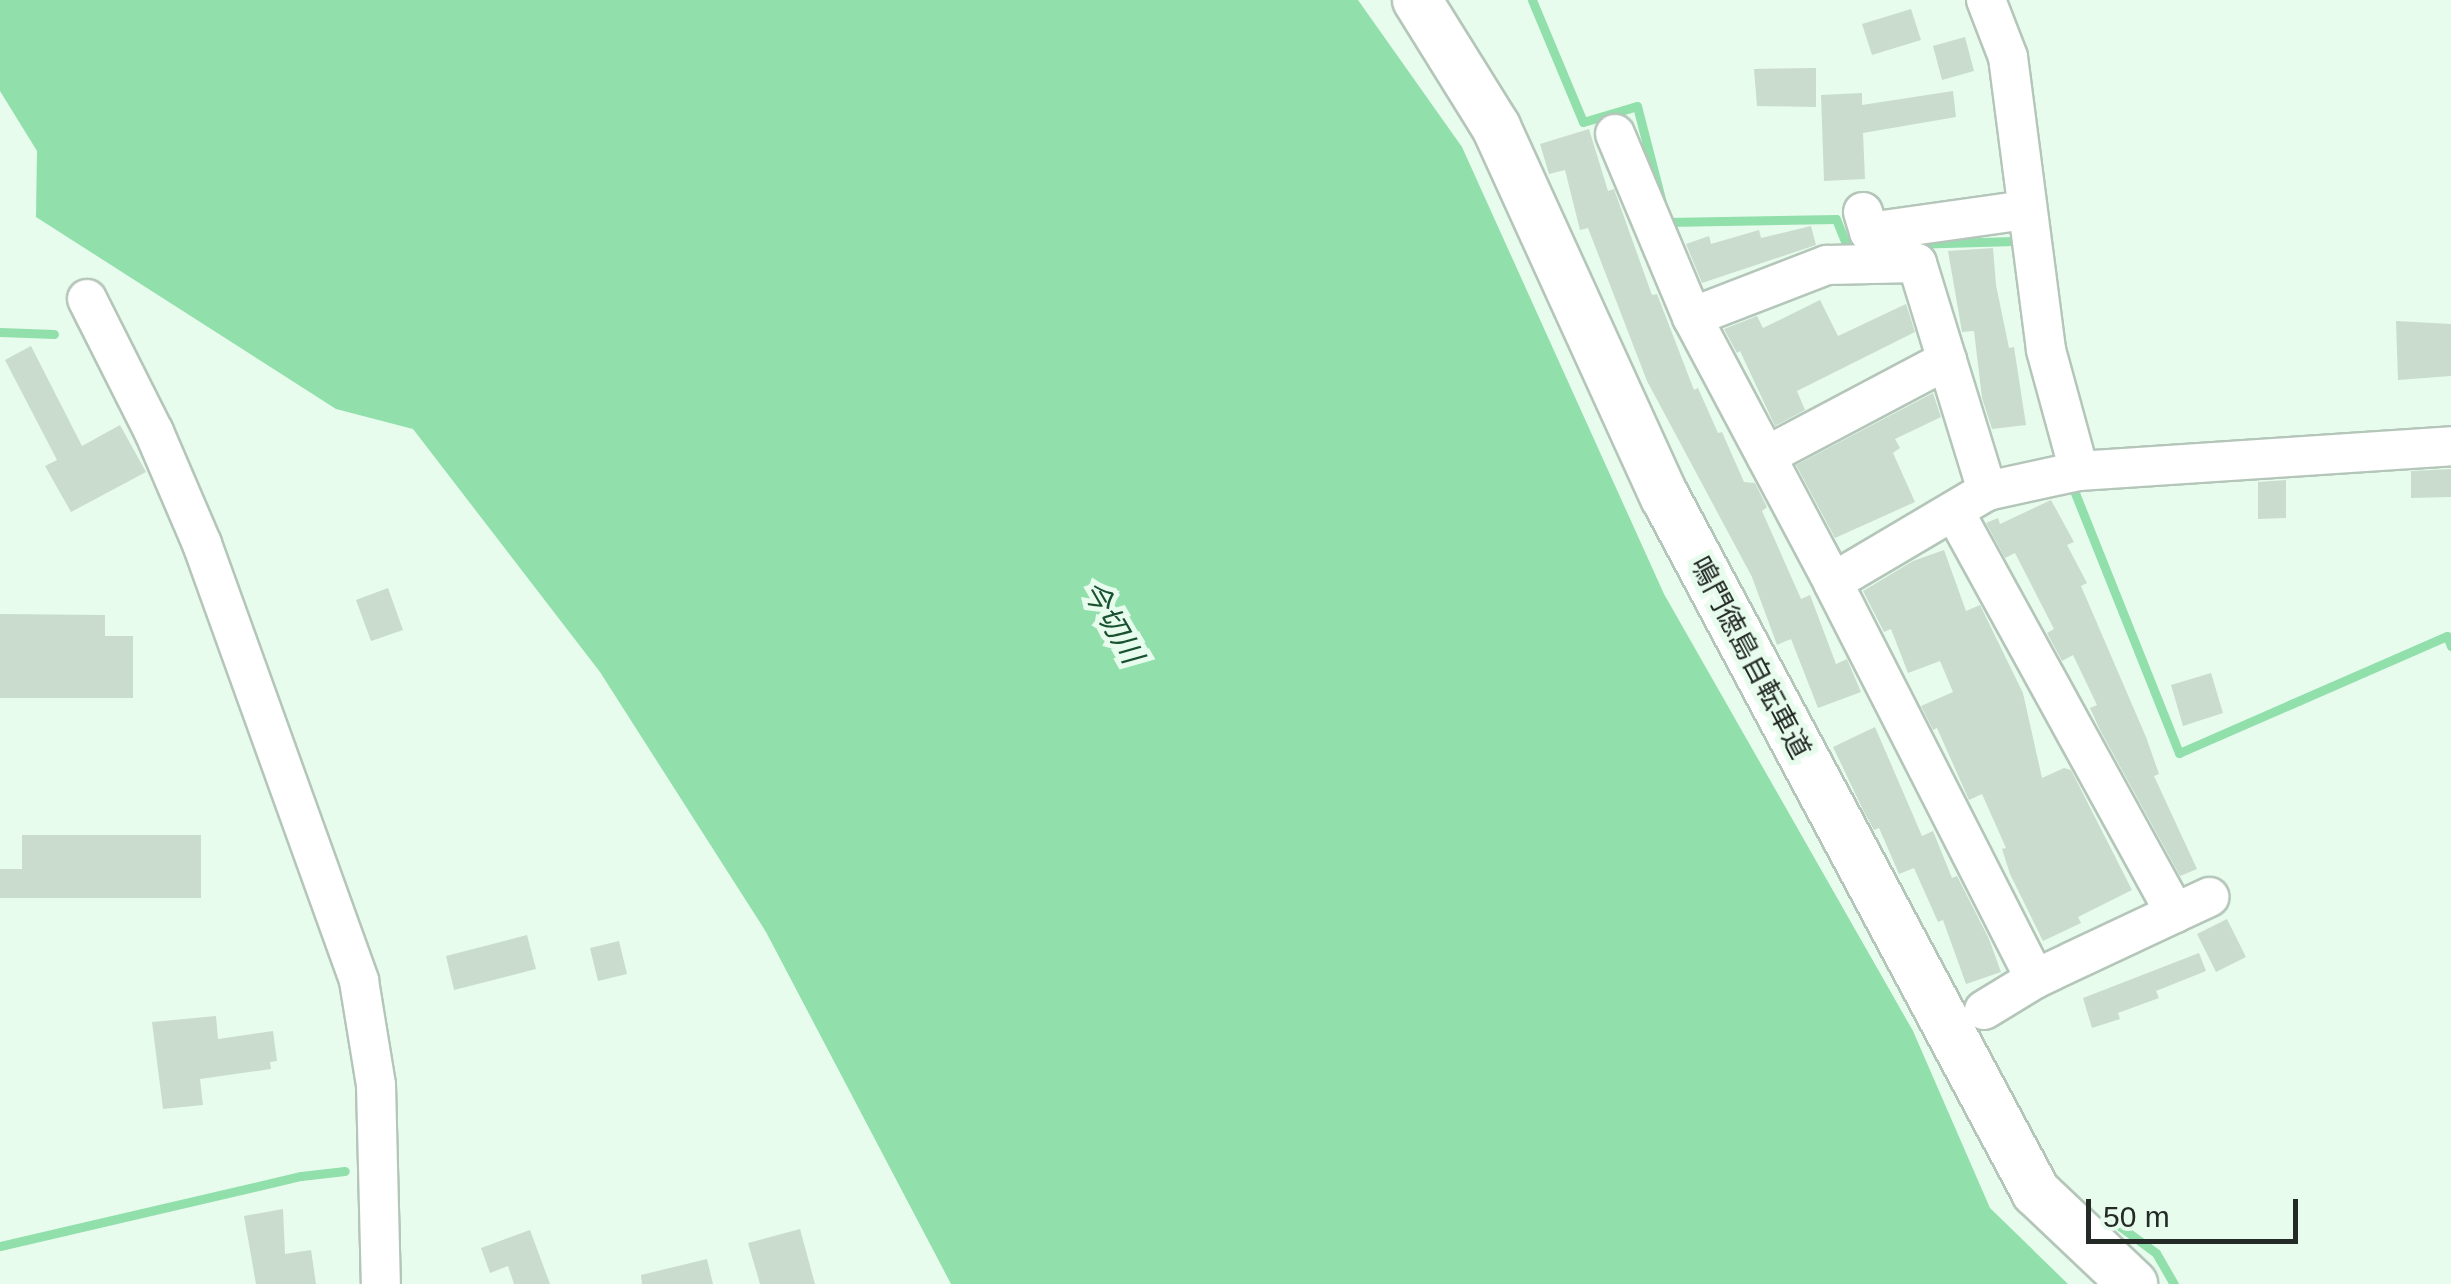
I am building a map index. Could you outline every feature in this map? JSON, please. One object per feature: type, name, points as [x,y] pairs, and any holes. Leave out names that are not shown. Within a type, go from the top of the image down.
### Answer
[{"type":"main road","name":"鳴門徳島自転車道","points":[[1416,0],[1496,127],[1665,498],[2026,1175],[2036,1192],[2133,1284]]},
{"type":"street","points":[[1986,0],[2008,57],[2046,350],[2080,471]]},
{"type":"street","points":[[1615,134],[1692,317],[1833,582],[2035,979]]},
{"type":"street","points":[[1864,212],[1868,232],[2025,210]]},
{"type":"street","points":[[1692,317],[1827,265],[1916,263],[1987,491]]},
{"type":"street","points":[[88,299],[154,432],[202,544],[359,981],[376,1085],[380,1284]]},
{"type":"street","points":[[1766,456],[1947,360]]},
{"type":"street","points":[[1833,582],[1987,491],[2080,471],[2451,446]]},
{"type":"street","points":[[1954,511],[2175,912]]},
{"type":"street","points":[[1984,1010],[2035,979],[2210,897]]},
{"type":"water","name":"今切川","points":[[0,0],[1358,0],[1462,147],[1664,594],[1913,1031],[1990,1208],[2068,1284],[951,1284],[766,932],[600,672],[413,429],[336,409],[36,217],[37,151],[0,91]]},
{"type":"building","points":[[1911,9],[1921,40],[1872,55],[1862,24]]},
{"type":"building","points":[[1965,37],[1974,71],[1942,80],[1933,46]]},
{"type":"building","points":[[1816,68],[1816,107],[1757,106],[1754,69]]},
{"type":"building","points":[[1953,91],[1956,117],[1863,133],[1865,179],[1824,181],[1821,95],[1862,93],[1862,105]]},
{"type":"building","points":[[1589,129],[1608,191],[1614,189],[1652,295],[1657,294],[1694,390],[1698,388],[1718,433],[1722,432],[1744,482],[1755,483],[1767,507],[1762,511],[1801,599],[1810,595],[1836,664],[1847,659],[1861,692],[1818,708],[1791,639],[1777,645],[1752,577],[1647,381],[1588,228],[1580,230],[1565,170],[1549,174],[1540,144]]},
{"type":"building","points":[[1811,226],[1816,245],[1702,283],[1686,244],[1709,236],[1711,244],[1759,230],[1761,238]]},
{"type":"building","points":[[1993,248],[1996,285],[2009,348],[2014,347],[2026,425],[1992,429],[1982,398],[1974,331],[1962,332],[1948,251]]},
{"type":"building","points":[[1820,300],[1838,336],[1906,304],[1915,332],[1797,391],[1805,410],[1775,426],[1740,351],[1737,353],[1724,329],[1757,316],[1763,328]]},
{"type":"building","points":[[2396,321],[2451,324],[2451,376],[2398,380]]},
{"type":"building","points":[[31,346],[82,446],[120,425],[146,472],[71,512],[45,466],[57,460],[5,360]]},
{"type":"building","points":[[1933,393],[1941,417],[1895,439],[1900,448],[1893,453],[1915,502],[1835,538],[1796,465]]},
{"type":"building","points":[[2451,469],[2451,497],[2411,498],[2411,471]]},
{"type":"building","points":[[2286,480],[2286,518],[2258,519],[2258,482]]},
{"type":"building","points":[[2051,500],[2074,542],[2067,545],[2087,583],[2081,586],[2146,737],[2159,774],[2154,776],[2197,869],[2180,876],[2100,730],[2090,708],[2097,705],[2073,655],[2062,661],[2047,633],[2054,629],[2015,553],[2005,558],[1986,523],[1998,518],[2000,524]]},
{"type":"building","points":[[1944,550],[1966,611],[1980,605],[2023,693],[2042,778],[2064,768],[2071,770],[2132,890],[2078,917],[2081,923],[2043,941],[2010,874],[2002,849],[2006,848],[1982,794],[1969,800],[1937,728],[1933,730],[1921,706],[1953,692],[1940,661],[1908,673],[1891,629],[1884,632],[1863,591],[1913,561]]},
{"type":"building","points":[[388,588],[403,630],[371,641],[356,600]]},
{"type":"building","points":[[0,614],[105,615],[105,636],[133,636],[133,698],[0,698]]},
{"type":"building","points":[[2211,673],[2223,713],[2183,726],[2171,685]]},
{"type":"building","points":[[1875,727],[1922,836],[1933,831],[1952,878],[1957,876],[1989,939],[2001,972],[1966,984],[1943,920],[1938,922],[1914,868],[1899,874],[1879,828],[1874,830],[1865,814],[1833,747]]},
{"type":"building","points":[[22,835],[201,835],[201,898],[0,898],[0,869],[22,869]]},
{"type":"building","points":[[2227,919],[2246,957],[2216,972],[2197,934]]},
{"type":"building","points":[[527,935],[536,969],[454,990],[446,956]]},
{"type":"building","points":[[619,941],[627,974],[598,981],[590,948]]},
{"type":"building","points":[[2199,953],[2206,971],[2156,991],[2159,998],[2118,1013],[2120,1019],[2092,1028],[2083,998]]},
{"type":"building","points":[[216,1016],[218,1039],[273,1031],[277,1061],[270,1062],[271,1069],[200,1079],[203,1105],[163,1109],[152,1022]]},
{"type":"building","points":[[283,1209],[285,1254],[311,1250],[316,1284],[256,1284],[244,1216]]},
{"type":"building","points":[[800,1229],[815,1284],[760,1284],[748,1243]]},
{"type":"building","points":[[530,1230],[550,1284],[514,1284],[508,1266],[490,1273],[481,1248]]},
{"type":"building","points":[[707,1259],[713,1284],[642,1284],[641,1275]]},
{"type":"waterway","points":[[1532,0],[1583,122],[1637,106],[1662,203]]},
{"type":"waterway","points":[[1666,218],[1667,222],[1836,219],[1847,246],[1854,246]]},
{"type":"waterway","points":[[1910,244],[2015,241],[2017,249]]},
{"type":"waterway","points":[[0,332],[54,334]]},
{"type":"waterway","points":[[2071,483],[2179,753],[2447,636],[2451,646]]},
{"type":"waterway","points":[[0,1246],[301,1176],[345,1171]]},
{"type":"waterway","points":[[2114,1222],[2156,1253],[2174,1284]]}]
